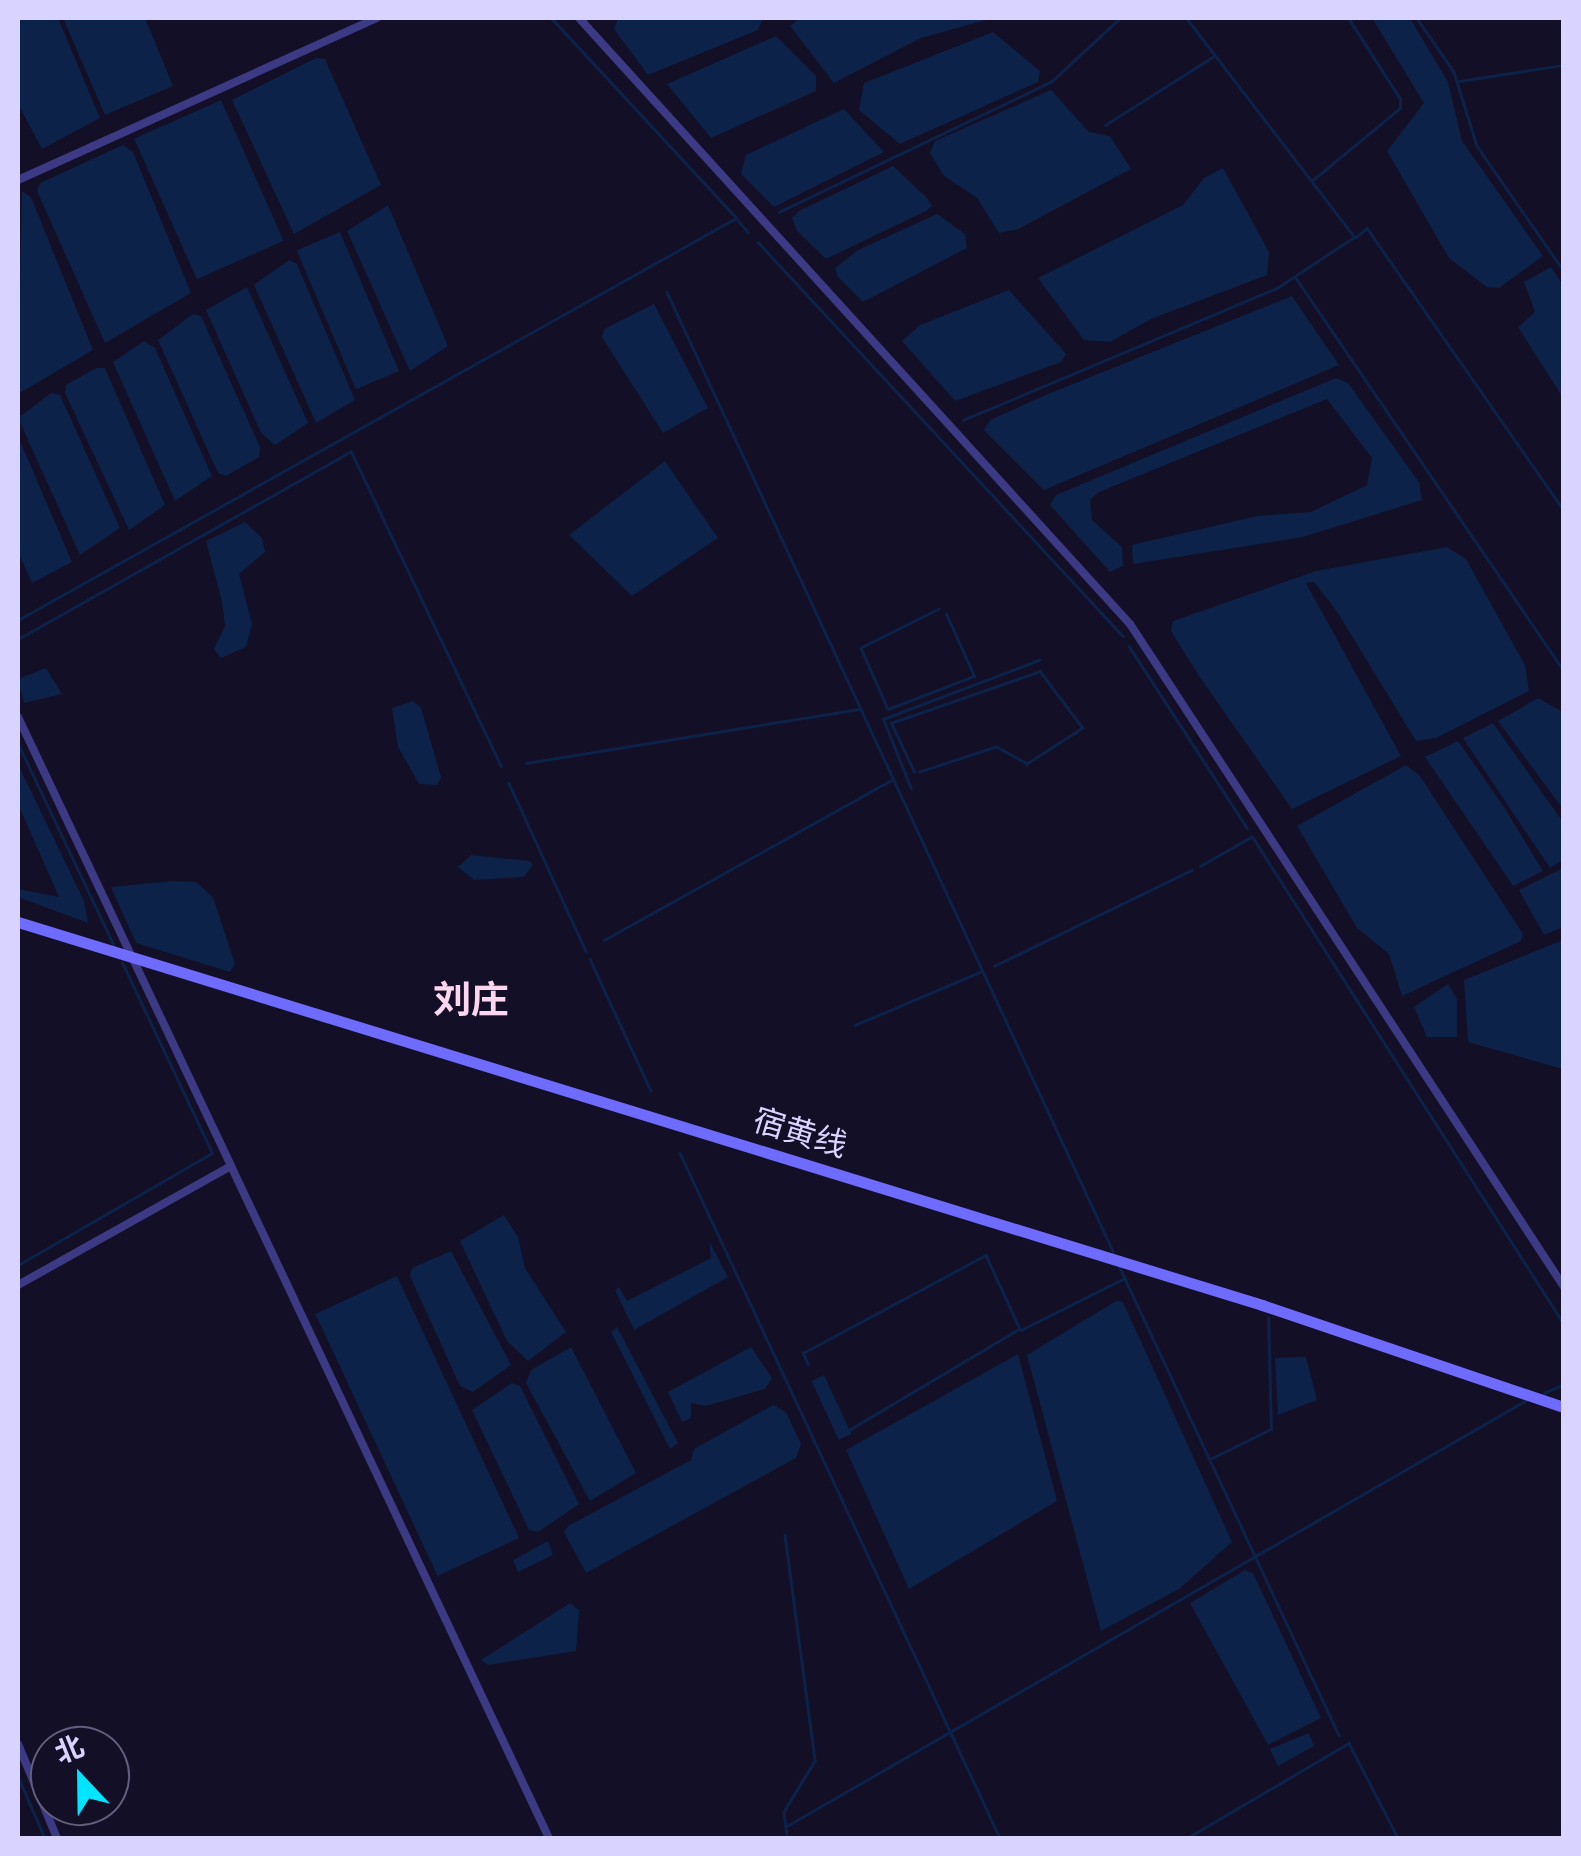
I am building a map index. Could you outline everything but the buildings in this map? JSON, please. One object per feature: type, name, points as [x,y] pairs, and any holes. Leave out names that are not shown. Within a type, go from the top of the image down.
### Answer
[{"type":"main road","name":"宿黄线","points":[[18,922],[1242,1298],[1564,1407]]},
{"type":"street","points":[[18,180],[378,18]]},
{"type":"street","points":[[579,18],[1130,624],[1564,1287]]},
{"type":"street","points":[[18,717],[549,1838]]},
{"type":"street","points":[[18,1282],[231,1166]]},
{"type":"street","points":[[18,1744],[57,1838]]},
{"type":"water","points":[[18,18],[58,18],[100,118],[42,149],[18,104]]},
{"type":"water","points":[[63,18],[145,18],[173,86],[105,115]]},
{"type":"water","points":[[618,18],[763,18],[758,30],[648,75],[614,29]]},
{"type":"water","points":[[800,18],[986,20],[921,38],[834,83],[790,26]]},
{"type":"water","points":[[1372,18],[1410,18],[1448,82],[1462,141],[1543,256],[1499,288],[1487,287],[1449,258],[1387,151],[1424,103]]},
{"type":"water","points":[[993,32],[1040,71],[1038,82],[900,144],[859,110],[864,83]]},
{"type":"water","points":[[776,36],[816,76],[816,91],[711,138],[667,84]]},
{"type":"water","points":[[316,58],[325,59],[381,185],[294,234],[232,100]]},
{"type":"water","points":[[1051,90],[1089,132],[1110,136],[1131,169],[1018,229],[999,233],[977,198],[944,176],[930,153],[935,141]]},
{"type":"water","points":[[221,100],[284,241],[197,279],[134,139]]},
{"type":"water","points":[[844,109],[884,152],[774,207],[741,174],[746,155]]},
{"type":"water","points":[[123,145],[133,152],[191,293],[105,343],[37,191],[40,183]]},
{"type":"water","points":[[893,166],[932,206],[826,259],[797,231],[792,218],[799,211]]},
{"type":"water","points":[[1223,168],[1269,252],[1267,275],[1151,319],[1110,342],[1084,340],[1038,278],[1183,205],[1204,178]]},
{"type":"water","points":[[22,191],[31,197],[93,350],[18,394]]},
{"type":"water","points":[[388,205],[448,346],[410,371],[347,231]]},
{"type":"water","points":[[937,214],[965,234],[967,248],[863,302],[838,277],[835,268],[858,250]]},
{"type":"water","points":[[340,232],[399,371],[356,389],[297,250]]},
{"type":"water","points":[[289,260],[297,264],[355,400],[316,423],[254,285]]},
{"type":"water","points":[[1551,267],[1563,285],[1563,398],[1518,327],[1535,312],[1524,282]]},
{"type":"water","points":[[247,287],[308,423],[275,445],[261,433],[206,310]]},
{"type":"water","points":[[1009,290],[1066,354],[1061,362],[955,401],[902,341],[920,325]]},
{"type":"water","points":[[1292,296],[1339,365],[1044,490],[984,430],[990,420],[1048,394]]},
{"type":"water","points":[[654,304],[708,408],[663,433],[602,337],[604,329]]},
{"type":"water","points":[[193,314],[201,316],[260,447],[259,457],[226,476],[218,473],[158,340]]},
{"type":"water","points":[[144,341],[155,348],[212,476],[175,501],[113,362]]},
{"type":"water","points":[[96,368],[105,368],[165,505],[129,530],[65,393],[66,385]]},
{"type":"water","points":[[1336,378],[1348,383],[1419,482],[1422,500],[1303,537],[1133,564],[1132,545],[1257,516],[1311,512],[1367,485],[1372,458],[1327,399],[1099,492],[1090,500],[1092,520],[1122,547],[1123,566],[1110,572],[1050,505],[1056,495]]},
{"type":"water","points":[[51,393],[60,395],[120,528],[80,555],[18,418]]},
{"type":"water","points":[[18,436],[72,562],[32,583],[18,552]]},
{"type":"water","points":[[665,461],[718,538],[632,596],[569,535]]},
{"type":"water","points":[[245,522],[262,538],[265,552],[239,574],[252,624],[246,647],[221,658],[214,649],[225,626],[222,602],[206,541]]},
{"type":"water","points":[[1447,547],[1466,559],[1525,665],[1529,691],[1436,738],[1416,741],[1336,610],[1314,582],[1306,583],[1401,756],[1292,809],[1199,676],[1171,631],[1173,621],[1316,571]]},
{"type":"water","points":[[46,668],[62,694],[24,703],[18,679]]},
{"type":"water","points":[[1538,698],[1563,712],[1563,809],[1498,721]]},
{"type":"water","points":[[413,701],[421,708],[441,777],[437,785],[419,784],[398,747],[392,708]]},
{"type":"water","points":[[1493,723],[1563,822],[1563,860],[1550,868],[1463,738]]},
{"type":"water","points":[[1458,741],[1543,871],[1513,886],[1425,757]]},
{"type":"water","points":[[18,764],[84,901],[88,923],[18,897],[18,889],[59,897],[18,804]]},
{"type":"water","points":[[1406,765],[1420,776],[1523,934],[1521,941],[1402,996],[1389,954],[1357,928],[1297,826]]},
{"type":"water","points":[[471,855],[530,861],[533,865],[524,877],[474,880],[458,867]]},
{"type":"water","points":[[1563,868],[1563,927],[1544,935],[1519,890]]},
{"type":"water","points":[[196,882],[213,897],[235,964],[230,972],[136,943],[111,887]]},
{"type":"water","points":[[1563,940],[1563,1069],[1468,1042],[1464,980]]},
{"type":"water","points":[[1448,984],[1457,999],[1457,1037],[1427,1037],[1414,1007]]},
{"type":"water","points":[[504,1215],[518,1237],[525,1268],[566,1332],[528,1361],[507,1341],[460,1241]]},
{"type":"water","points":[[709,1241],[728,1277],[634,1330],[615,1290],[619,1287],[627,1301],[711,1258]]},
{"type":"water","points":[[451,1251],[511,1365],[473,1392],[460,1386],[410,1276],[412,1268]]},
{"type":"water","points":[[397,1276],[519,1538],[438,1576],[315,1314]]},
{"type":"water","points":[[1116,1301],[1123,1302],[1232,1542],[1179,1589],[1101,1631],[1027,1355]]},
{"type":"water","points":[[617,1327],[678,1443],[670,1449],[611,1332]]},
{"type":"water","points":[[571,1347],[636,1473],[590,1501],[526,1383],[531,1370]]},
{"type":"water","points":[[751,1347],[772,1378],[765,1389],[706,1406],[691,1403],[691,1418],[682,1422],[668,1392]]},
{"type":"water","points":[[1018,1354],[1057,1501],[909,1589],[846,1450]]},
{"type":"water","points":[[1306,1357],[1317,1400],[1278,1415],[1275,1358]]},
{"type":"water","points":[[824,1375],[851,1434],[839,1440],[811,1381]]},
{"type":"water","points":[[512,1383],[520,1386],[579,1504],[538,1532],[529,1530],[472,1410]]},
{"type":"water","points":[[773,1405],[786,1412],[801,1444],[796,1458],[586,1573],[564,1532],[568,1526],[691,1460],[694,1449]]},
{"type":"water","points":[[548,1541],[553,1555],[518,1572],[513,1560]]},
{"type":"water","points":[[1245,1570],[1253,1573],[1321,1718],[1268,1745],[1190,1603]]},
{"type":"water","points":[[570,1603],[579,1610],[576,1651],[488,1665],[481,1660]]},
{"type":"water","points":[[1309,1733],[1314,1746],[1278,1766],[1270,1749]]},
{"type":"waterway","points":[[18,620],[736,218],[551,18]]},
{"type":"waterway","points":[[779,212],[1052,81],[1120,18]]},
{"type":"waterway","points":[[963,420],[1277,288],[1354,237],[1186,18]]},
{"type":"waterway","points":[[1313,180],[1400,108],[1400,99],[1348,18]]},
{"type":"waterway","points":[[1417,18],[1454,72],[1477,146],[1564,271]]},
{"type":"waterway","points":[[1105,125],[1214,56]]},
{"type":"waterway","points":[[1459,81],[1564,65]]},
{"type":"waterway","points":[[737,219],[748,232]]},
{"type":"waterway","points":[[1356,237],[1367,228],[1564,510]]},
{"type":"waterway","points":[[758,242],[1123,636]]},
{"type":"waterway","points":[[1296,278],[1564,671]]},
{"type":"waterway","points":[[667,292],[1113,1251]]},
{"type":"waterway","points":[[18,639],[351,451],[501,766]]},
{"type":"waterway","points":[[939,609],[861,648],[888,709],[974,676],[946,614]]},
{"type":"waterway","points":[[1129,646],[1247,828]]},
{"type":"waterway","points":[[911,789],[883,719],[1039,660]]},
{"type":"waterway","points":[[914,772],[891,723],[1040,671],[1083,728],[1027,764],[996,747],[920,772]]},
{"type":"waterway","points":[[526,763],[859,709]]},
{"type":"waterway","points":[[18,743],[114,945]]},
{"type":"waterway","points":[[604,940],[891,780]]},
{"type":"waterway","points":[[509,783],[586,951]]},
{"type":"waterway","points":[[1252,836],[1564,1324]]},
{"type":"waterway","points":[[1200,866],[1251,837]]},
{"type":"waterway","points":[[994,966],[1192,870]]},
{"type":"waterway","points":[[590,959],[651,1091]]},
{"type":"waterway","points":[[18,1265],[212,1153],[122,963]]},
{"type":"waterway","points":[[855,1025],[982,971]]},
{"type":"waterway","points":[[680,1153],[1000,1838]]},
{"type":"waterway","points":[[808,1365],[803,1353],[986,1255],[1020,1329],[850,1430]]},
{"type":"waterway","points":[[1120,1268],[1339,1735]]},
{"type":"waterway","points":[[1021,1330],[1125,1278]]},
{"type":"waterway","points":[[1212,1458],[1271,1429],[1268,1318]]},
{"type":"waterway","points":[[1544,1393],[1564,1384]]},
{"type":"waterway","points":[[785,1827],[1525,1401]]},
{"type":"waterway","points":[[785,1535],[815,1761],[784,1812],[787,1838]]},
{"type":"waterway","points":[[1187,1838],[1349,1743],[1398,1838]]},
{"type":"waterway","points":[[18,1776],[45,1838]]},
{"type":"district","name":"刘庄","points":[[471,1001]]}]
